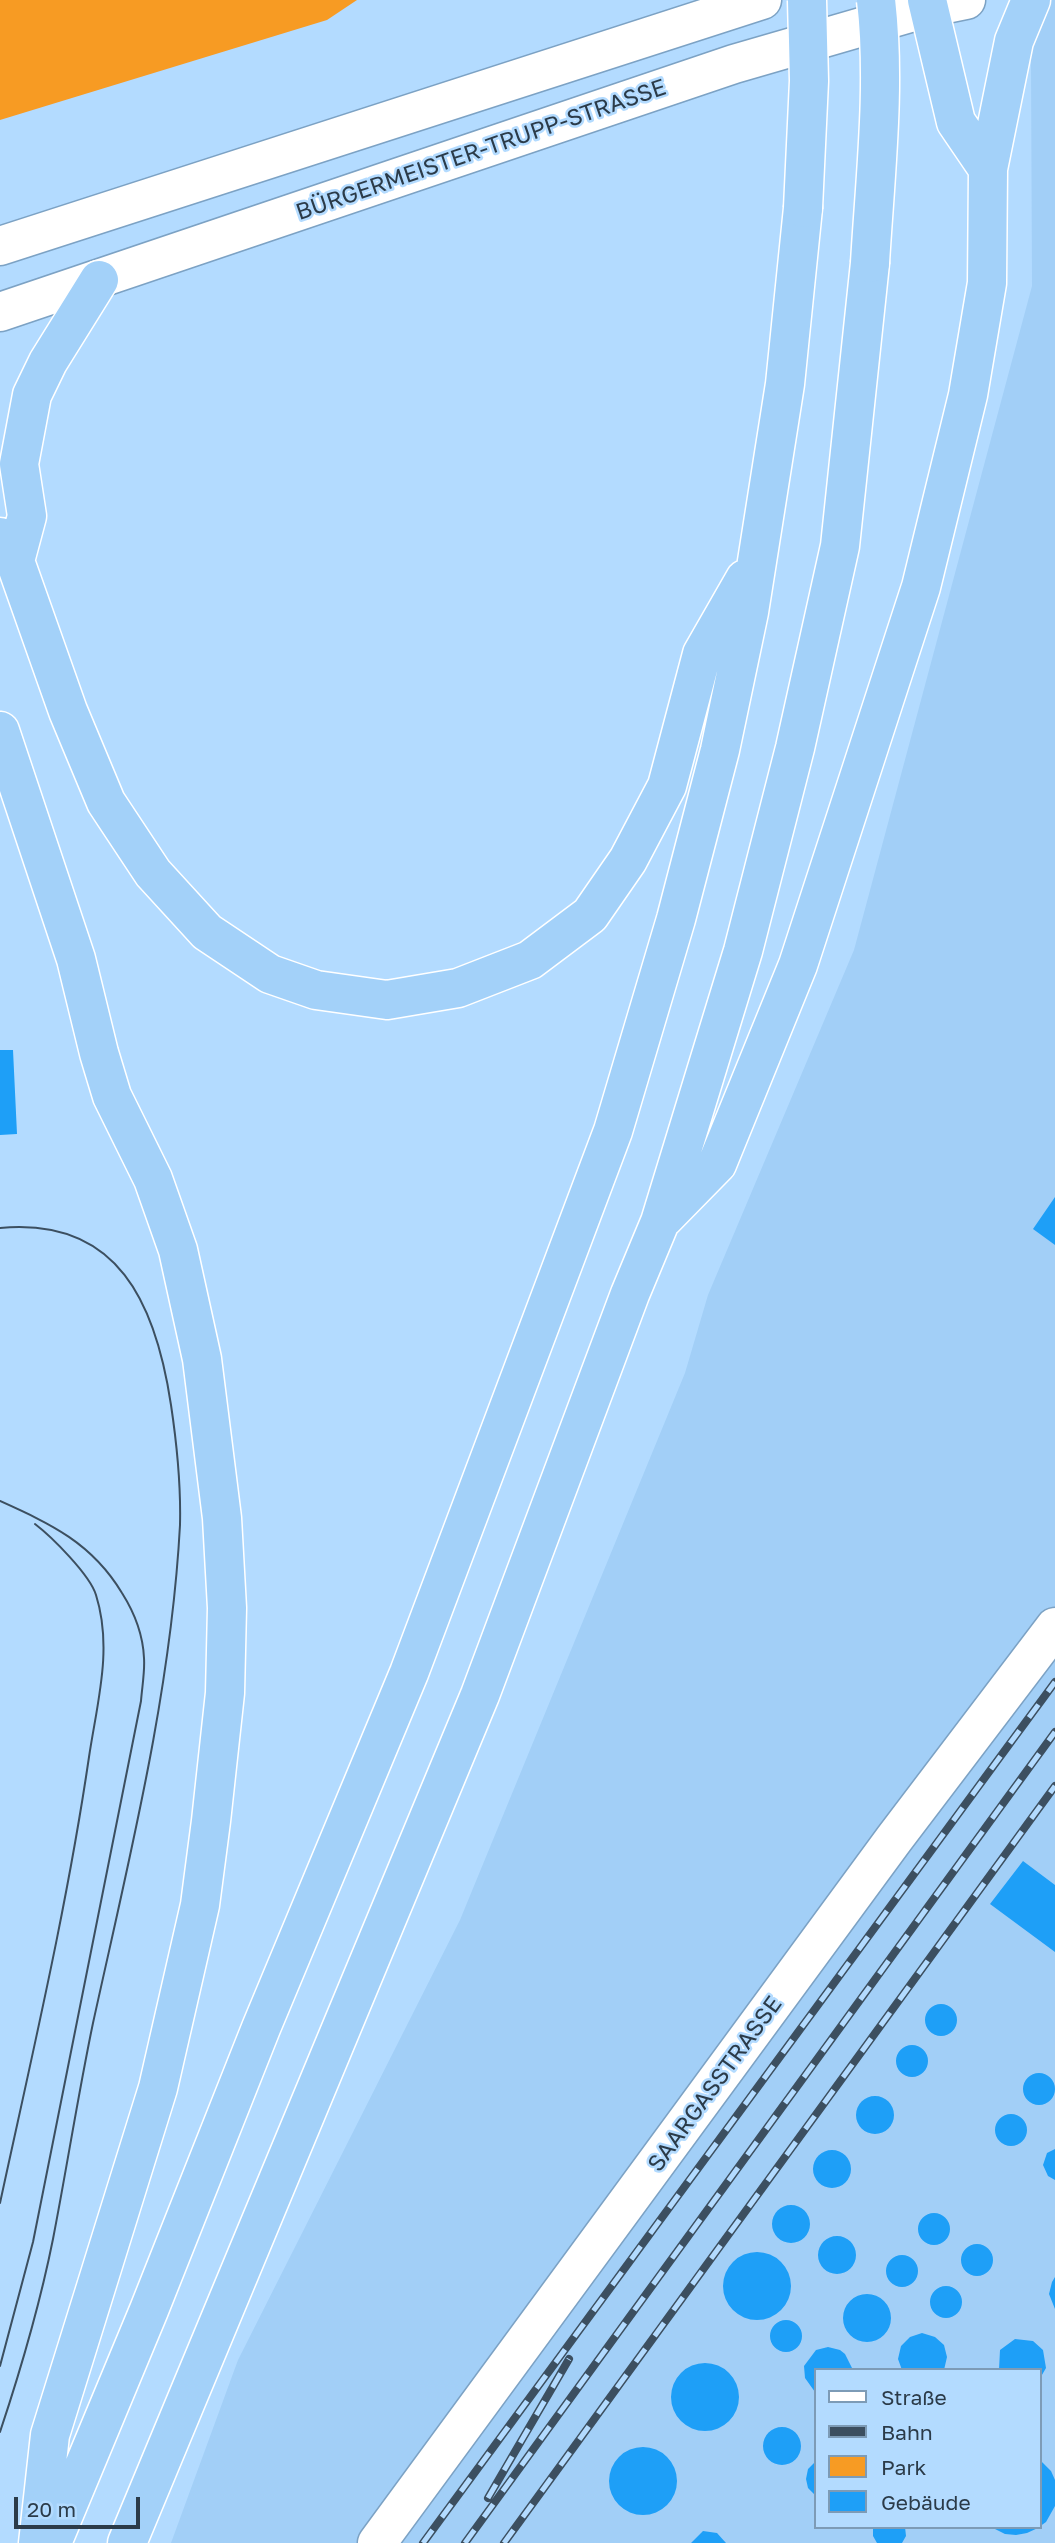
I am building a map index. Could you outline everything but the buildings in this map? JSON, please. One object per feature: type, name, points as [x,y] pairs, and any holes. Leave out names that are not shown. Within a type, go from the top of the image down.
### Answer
[{"type":"highway","points":[[52,2543],[409,1672],[613,1131],[676,919],[720,750],[749,612],[785,384],[803,208],[809,81],[807,0]]},
{"type":"highway","points":[[127,2543],[480,1695],[630,1294],[660,1222],[743,951],[795,747],[839,546],[870,263],[878,138],[876,0]]},
{"type":"highway","points":[[660,1222],[717,1164],[798,965],[921,587],[968,395],[987,283],[988,169],[1014,41],[1031,0]]},
{"type":"highway","points":[[927,4],[956,122],[988,169]]},
{"type":"highway","points":[[99,280],[48,362],[32,395],[19,464],[27,516],[7,549],[68,711],[106,802],[153,873],[206,932],[270,974],[316,990],[387,1000],[458,988],[530,961],[590,915],[628,860],[667,786],[702,654],[758,555]]},
{"type":"highway","points":[[0,731],[76,959],[112,1096],[153,1179],[177,1250],[202,1359],[222,1518],[227,1608],[225,1693],[200,1905],[158,2088],[50,2435],[38,2543]]},
{"type":"street","points":[[0,246],[762,0]]},
{"type":"street","name":"BÜRGERMEISTER-TRUPP-STRASSE","points":[[0,312],[734,64],[927,4],[966,0]]},
{"type":"street","name":"SAARGASSTRASSE","points":[[377,2543],[894,1839],[1055,1627]]},
{"type":"shaded area","points":[[1023,0],[1055,0],[1055,2543],[171,2543],[238,2360],[460,1920],[685,1373],[708,1295],[854,950],[1032,286],[1031,61]]},
{"type":"green space","points":[[0,0],[357,0],[327,20],[0,120]]},
{"type":"tram line","points":[[0,1228],[41,1228],[75,1237],[102,1253],[124,1275],[142,1302],[155,1334],[171,1405],[180,1510],[168,1651],[147,1776],[82,2077],[48,2263],[30,2336],[0,2432]]},
{"type":"tram line","points":[[0,1501],[53,1527],[84,1548],[97,1561],[122,1593],[134,1616],[142,1641],[144,1663],[141,1701],[33,2242],[0,2366]]},
{"type":"tram line","points":[[0,2203],[70,1869],[102,1676],[103,1636],[96,1595],[70,1557],[35,1524]]},
{"type":"railway","points":[[423,2543],[1055,1682]]},
{"type":"railway","points":[[465,2543],[1055,1732]]},
{"type":"railway","points":[[504,2543],[1055,1786]]},
{"type":"railway","points":[[488,2498],[569,2359]]}]
